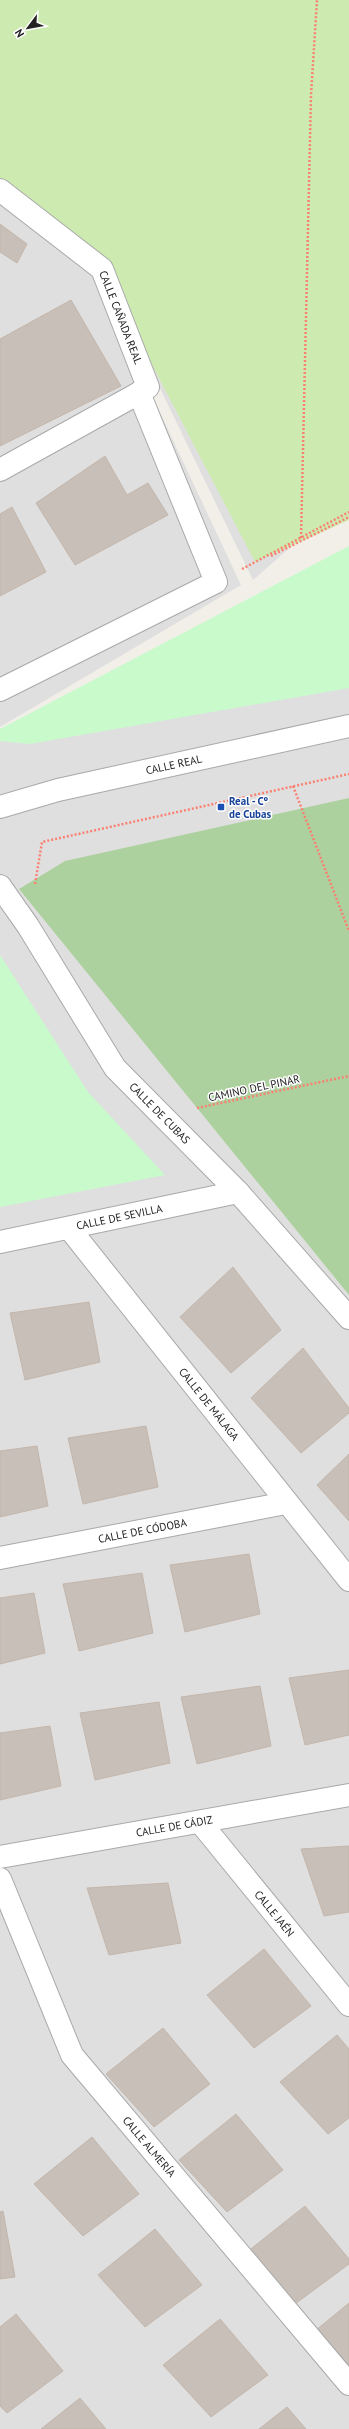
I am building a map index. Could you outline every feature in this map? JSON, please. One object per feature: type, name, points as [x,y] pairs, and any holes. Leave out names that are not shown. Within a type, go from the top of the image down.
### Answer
[{"type":"street","name":"CALLE CAÑADA REAL","points":[[0,190],[102,269],[148,387],[139,393]]},
{"type":"street","points":[[0,470],[139,393],[216,582],[0,690]]},
{"type":"street","name":"CALLE REAL","points":[[0,807],[58,790],[349,726]]},
{"type":"street","name":"CALLE DE CUBAS","points":[[0,886],[28,926],[115,1068],[238,1192],[349,1318]]},
{"type":"street","name":"CALLE DE SEVILLA","points":[[0,1242],[238,1192]]},
{"type":"street","name":"CALLE DE MÁLAGA","points":[[69,1228],[286,1503],[349,1580]]},
{"type":"street","name":"CALLE DE CÓDOBA","points":[[0,1558],[286,1503]]},
{"type":"street","name":"CALLE DE CÁDIZ","points":[[0,1857],[349,1795]]},
{"type":"street","name":"CALLE JAÉN","points":[[200,1822],[349,2005]]},
{"type":"street","name":"CALLE ALMERÍA","points":[[0,1879],[72,2055],[349,2384]]},
{"type":"path","points":[[301,538],[310,95],[317,0]]},
{"type":"path","points":[[216,582],[349,512]]},
{"type":"path","points":[[216,582],[349,518]]},
{"type":"path","points":[[28,926],[42,842],[349,774]]},
{"type":"path","points":[[293,786],[349,931]]},
{"type":"path","name":"CAMINO DEL PINAR","points":[[162,1115],[349,1076]]},
{"type":"shaded area","points":[[0,0],[349,0],[301,538],[253,580],[105,275],[148,387],[241,585],[0,727]]},
{"type":"shaded area","points":[[349,673],[349,2429],[0,2429],[0,735]]},
{"type":"green space","points":[[0,0],[349,0],[349,520],[255,562],[102,269],[0,182]]},
{"type":"green space","points":[[349,546],[349,688],[30,744],[0,741],[0,729]]},
{"type":"green space","points":[[349,798],[349,1295],[19,889],[65,861]]},
{"type":"green space","points":[[0,955],[88,1092],[165,1175],[0,1207]]},
{"type":"building","points":[[0,224],[27,244],[17,263],[0,252]]},
{"type":"building","points":[[71,300],[121,386],[0,446],[0,339]]},
{"type":"building","points":[[105,456],[127,495],[148,483],[168,515],[75,565],[36,503]]},
{"type":"building","points":[[12,507],[46,572],[0,596],[0,514]]},
{"type":"building","points":[[233,1267],[281,1330],[231,1373],[180,1317]]},
{"type":"building","points":[[89,1302],[100,1362],[25,1380],[10,1313]]},
{"type":"building","points":[[303,1348],[349,1408],[349,1413],[301,1453],[251,1398]]},
{"type":"building","points":[[146,1426],[158,1487],[83,1504],[68,1438]]},
{"type":"building","points":[[37,1446],[48,1506],[0,1517],[0,1451]]},
{"type":"building","points":[[349,1454],[349,1521],[317,1485]]},
{"type":"building","points":[[249,1554],[260,1614],[185,1632],[170,1565]]},
{"type":"building","points":[[142,1573],[153,1633],[79,1651],[63,1584]]},
{"type":"building","points":[[34,1593],[45,1653],[0,1664],[0,1598]]},
{"type":"building","points":[[349,1670],[349,1735],[305,1745],[289,1678]]},
{"type":"building","points":[[260,1686],[271,1746],[197,1764],[181,1697]]},
{"type":"building","points":[[159,1702],[170,1763],[95,1780],[80,1713]]},
{"type":"building","points":[[50,1726],[61,1786],[0,1800],[0,1733]]},
{"type":"building","points":[[349,1846],[349,1912],[324,1916],[301,1849]]},
{"type":"building","points":[[168,1883],[181,1943],[109,1955],[87,1888]]},
{"type":"building","points":[[264,1949],[311,2006],[254,2048],[207,1995]]},
{"type":"building","points":[[163,2028],[210,2084],[154,2127],[106,2074]]},
{"type":"building","points":[[337,2035],[349,2049],[349,2118],[328,2134],[280,2082]]},
{"type":"building","points":[[236,2114],[283,2170],[227,2212],[179,2160]]},
{"type":"building","points":[[92,2137],[139,2194],[83,2236],[34,2184]]},
{"type":"building","points":[[305,2206],[349,2259],[349,2264],[295,2304],[247,2252]]},
{"type":"building","points":[[3,2211],[15,2277],[0,2279],[0,2212]]},
{"type":"building","points":[[155,2229],[202,2285],[145,2327],[98,2275]]},
{"type":"building","points":[[349,2303],[349,2368],[315,2331]]},
{"type":"building","points":[[16,2314],[63,2371],[7,2413],[0,2406],[0,2327]]},
{"type":"building","points":[[220,2319],[268,2375],[211,2417],[163,2365]]},
{"type":"building","points":[[80,2398],[106,2429],[41,2429]]},
{"type":"building","points":[[287,2407],[306,2429],[259,2429]]},
{"type":"place","name":"Real - Cº de Cubas","points":[[221,807]]}]
